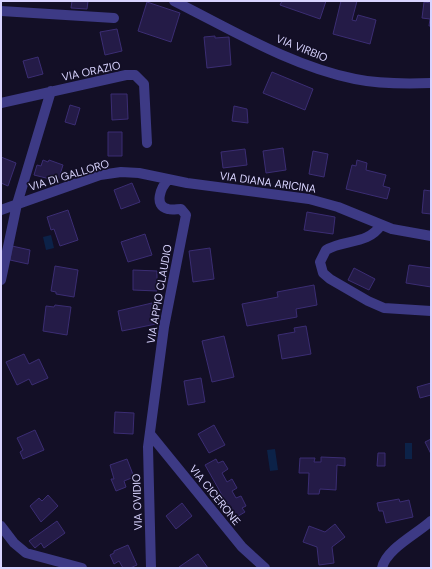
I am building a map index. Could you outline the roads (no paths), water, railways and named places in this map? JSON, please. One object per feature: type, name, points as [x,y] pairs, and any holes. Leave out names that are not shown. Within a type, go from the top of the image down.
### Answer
[{"type":"street","name":"VIA VIRBIO","points":[[174,1],[257,43],[328,72],[373,81],[431,83]]},
{"type":"street","points":[[1,11],[114,18]]},
{"type":"street","name":"VIA ORAZIO","points":[[1,103],[126,75],[139,77],[145,87],[147,143]]},
{"type":"street","name":"VIA ORAZIO","points":[[17,204],[52,91]]},
{"type":"street","name":"VIA DI GALLORO","points":[[1,210],[107,174],[139,173],[168,180]]},
{"type":"street","name":"VIA DIANA ARICINA","points":[[168,180],[309,198],[342,208],[381,225],[405,233],[431,236]]},
{"type":"street","name":"VIA APPIO CLAUDIO","points":[[150,434],[164,327],[186,215],[181,209],[168,210],[161,205],[159,198],[160,191],[168,180]]},
{"type":"street","points":[[1,280],[17,204]]},
{"type":"street","points":[[381,225],[374,234],[364,239],[326,250],[320,259],[320,265],[323,273],[330,279],[380,306],[395,309],[431,311]]},
{"type":"street","name":"VIA OVIDIO","points":[[150,434],[147,463],[152,568]]},
{"type":"street","name":"VIA CICERONE","points":[[150,434],[242,547],[265,568]]},
{"type":"street","points":[[382,568],[384,561],[390,554],[431,521]]},
{"type":"street","points":[[1,526],[14,543],[26,553],[82,568]]},
{"type":"water","points":[[51,235],[54,248],[46,250],[43,237]]},
{"type":"water","points":[[405,443],[412,443],[412,459],[405,459]]},
{"type":"water","points":[[275,449],[278,470],[270,471],[267,450]]}]
